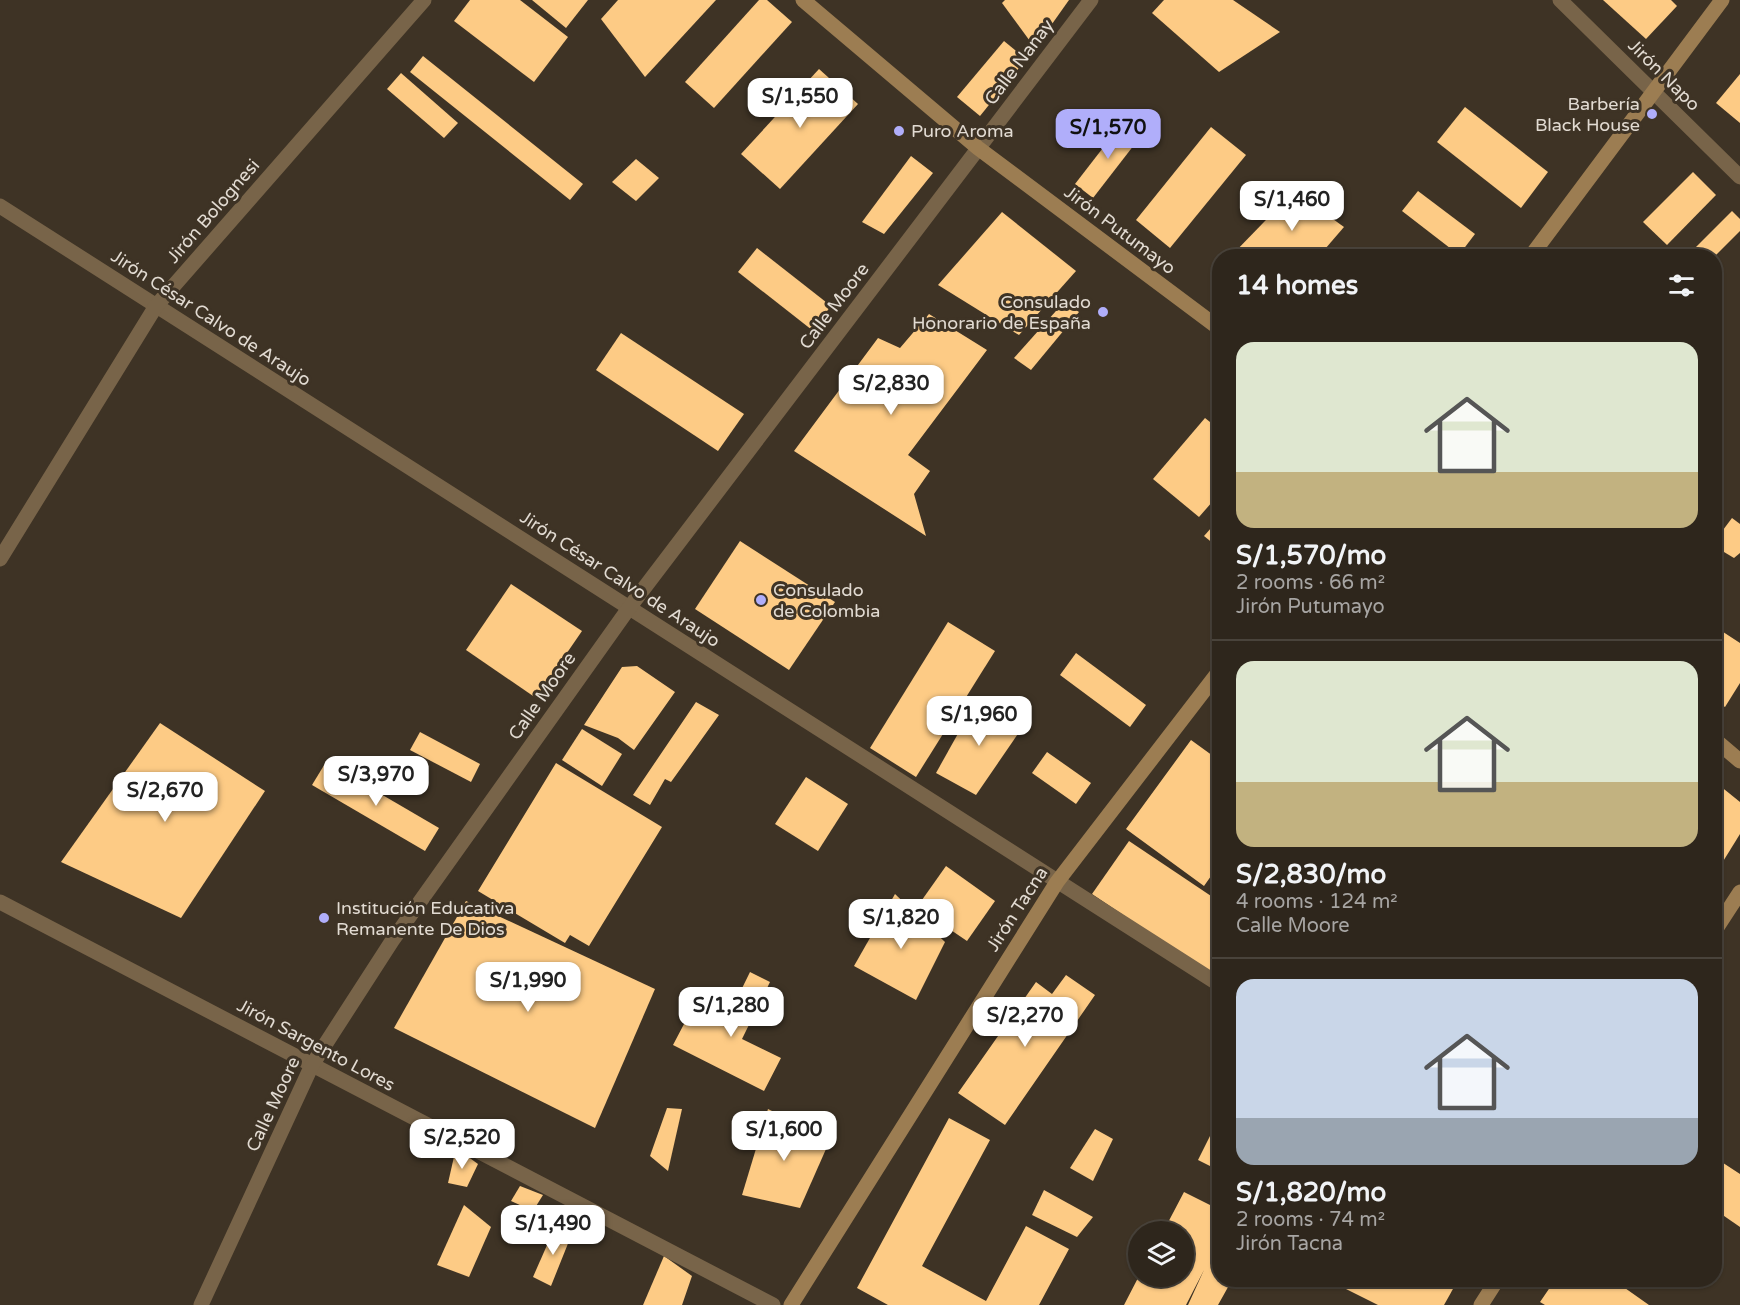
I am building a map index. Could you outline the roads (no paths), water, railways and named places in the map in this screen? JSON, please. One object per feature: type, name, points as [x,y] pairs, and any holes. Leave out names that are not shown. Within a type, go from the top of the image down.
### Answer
[{"type":"street","name":"Jirón Bolognesi","points":[[0,559],[156,306],[423,0]]},
{"type":"street","name":"Jirón Putumayo","points":[[803,0],[978,148],[1212,323]]},
{"type":"street","name":"Calle Nanay","points":[[978,148],[1091,0]]},
{"type":"street","name":"Jirón Napo","points":[[1560,0],[1740,177]]},
{"type":"street","points":[[1536,249],[1722,0]]},
{"type":"street","name":"Calle Moore","points":[[201,1305],[312,1065],[392,941],[629,608],[978,148]]},
{"type":"street","name":"Jirón César Calvo de Araujo","points":[[0,206],[1212,980]]},
{"type":"street","name":"Jirón Tacna","points":[[790,1305],[1057,882],[1212,680]]},
{"type":"street","points":[[1722,746],[1740,761]]},
{"type":"street","points":[[1722,920],[1740,892]]},
{"type":"street","name":"Jirón Sargento Lores","points":[[0,902],[773,1305]]},
{"type":"street","points":[[1481,1305],[1493,1287]]},
{"type":"place","name":"Barbería Black House","points":[[1652,114]]},
{"type":"place","name":"Puro Aroma","points":[[899,131]]},
{"type":"place","name":"Consulado Honorario de España","points":[[1103,312]]},
{"type":"place","name":"Consulado de Colombia","points":[[761,600]]},
{"type":"place","name":"Institución Educativa Remanente De Dios","points":[[324,918]]}]
